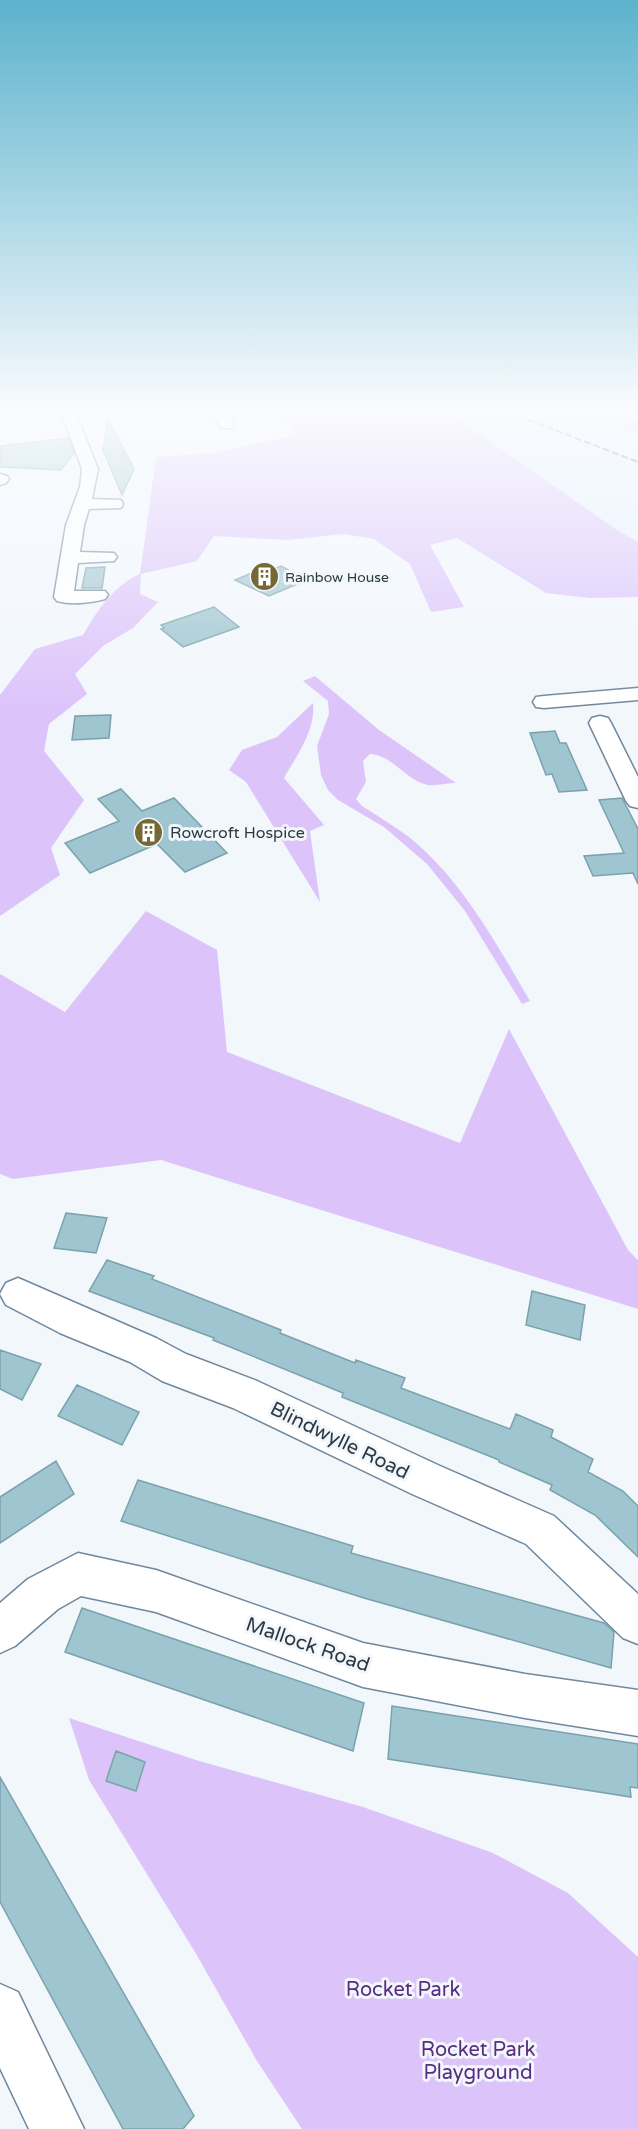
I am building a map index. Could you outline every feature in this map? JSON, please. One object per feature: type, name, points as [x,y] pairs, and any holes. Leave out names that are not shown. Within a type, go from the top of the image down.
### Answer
[{"type":"street","points":[[81,508],[75,525],[64,597],[98,595]]},
{"type":"street","points":[[71,558],[108,557]]},
{"type":"street","points":[[544,702],[638,694]]},
{"type":"street","points":[[600,723],[632,776],[638,801]]},
{"type":"street","name":"Blindwylle Road","points":[[18,1294],[73,1321],[143,1350],[175,1368],[244,1394],[426,1480],[540,1530],[638,1623]]},
{"type":"street","name":"Mallock Road","points":[[0,1631],[43,1594],[78,1574],[156,1591],[363,1665],[491,1690],[638,1713]]},
{"type":"street","points":[[0,2010],[57,2129]]},
{"type":"shaded area","points":[[586,508],[638,508],[638,542]]},
{"type":"green space","points":[[149,508],[586,508],[638,542],[638,597],[590,598],[546,593],[457,538],[430,545],[464,607],[431,612],[410,564],[374,539],[343,534],[289,540],[214,536],[197,561],[141,574],[140,594],[158,602],[133,628],[103,646],[75,674],[87,694],[49,724],[44,751],[84,800],[51,848],[60,875],[0,916],[0,695],[35,649],[83,635],[100,608],[114,592],[140,574]]},
{"type":"green space","points":[[315,676],[379,730],[456,783],[428,785],[420,783],[393,763],[378,755],[370,754],[363,761],[366,782],[356,799],[362,806],[409,837],[428,854],[462,892],[530,1001],[522,1004],[465,911],[427,864],[384,827],[338,800],[328,790],[321,775],[317,746],[329,714],[328,701],[303,681]]},
{"type":"green space","points":[[313,703],[309,733],[284,778],[324,825],[310,831],[320,902],[246,782],[229,770],[242,750],[277,737]]},
{"type":"green space","points":[[146,911],[217,950],[227,1052],[460,1143],[509,1029],[628,1250],[638,1260],[638,1309],[161,1160],[13,1179],[0,1174],[0,974],[65,1012]]},
{"type":"green space","name":"Rocket Park","points":[[69,1718],[196,1760],[363,1807],[493,1853],[568,1893],[638,1957],[638,2129],[302,2129],[257,2061],[195,1952],[89,1780]]},
{"type":"building","name":"Rainbow House","points":[[268,566],[274,569],[281,566],[307,580],[269,596],[235,580]]},
{"type":"building","points":[[105,567],[102,588],[82,588],[86,568]]},
{"type":"building","points":[[214,607],[239,627],[183,647],[161,629],[164,628],[161,625]]},
{"type":"building","points":[[111,715],[109,738],[72,740],[75,716]]},
{"type":"building","points":[[555,731],[560,743],[566,743],[587,790],[559,792],[552,774],[546,775],[530,733]]},
{"type":"building","name":"Rowcroft Hospice","points":[[121,789],[142,811],[174,798],[227,853],[185,872],[157,844],[90,873],[65,843],[119,821],[98,799]]},
{"type":"building","points":[[622,798],[638,829],[638,884],[633,873],[593,876],[584,856],[624,853],[599,800]]},
{"type":"building","points":[[66,1213],[107,1218],[96,1253],[54,1248]]},
{"type":"building","points":[[107,1260],[154,1276],[152,1279],[281,1330],[280,1333],[355,1363],[356,1360],[405,1378],[401,1388],[510,1429],[516,1414],[553,1430],[551,1437],[593,1459],[588,1472],[623,1491],[638,1506],[638,1557],[595,1515],[550,1490],[552,1485],[499,1462],[499,1460],[342,1397],[343,1393],[213,1340],[214,1338],[89,1291]]},
{"type":"building","points":[[532,1291],[585,1305],[580,1340],[526,1325]]},
{"type":"building","points":[[0,1350],[41,1364],[22,1400],[0,1389]]},
{"type":"building","points":[[77,1385],[139,1412],[122,1445],[58,1416]]},
{"type":"building","points":[[56,1461],[74,1494],[0,1543],[0,1497]]},
{"type":"building","points":[[138,1480],[353,1546],[351,1553],[604,1623],[614,1632],[611,1668],[364,1598],[121,1521]]},
{"type":"building","points":[[82,1608],[364,1703],[353,1751],[65,1652]]},
{"type":"building","points":[[392,1706],[638,1744],[638,1788],[630,1787],[631,1797],[388,1759]]},
{"type":"building","points":[[116,1751],[145,1762],[136,1791],[106,1781]]},
{"type":"building","points":[[0,1777],[194,2116],[183,2129],[123,2129],[0,1902]]},
{"type":"place","name":"Rainbow House","points":[[264,577]]},
{"type":"place","name":"Rowcroft Hospice","points":[[149,832]]},
{"type":"park label","name":"Rocket Park Playground","points":[[478,2060]]}]
